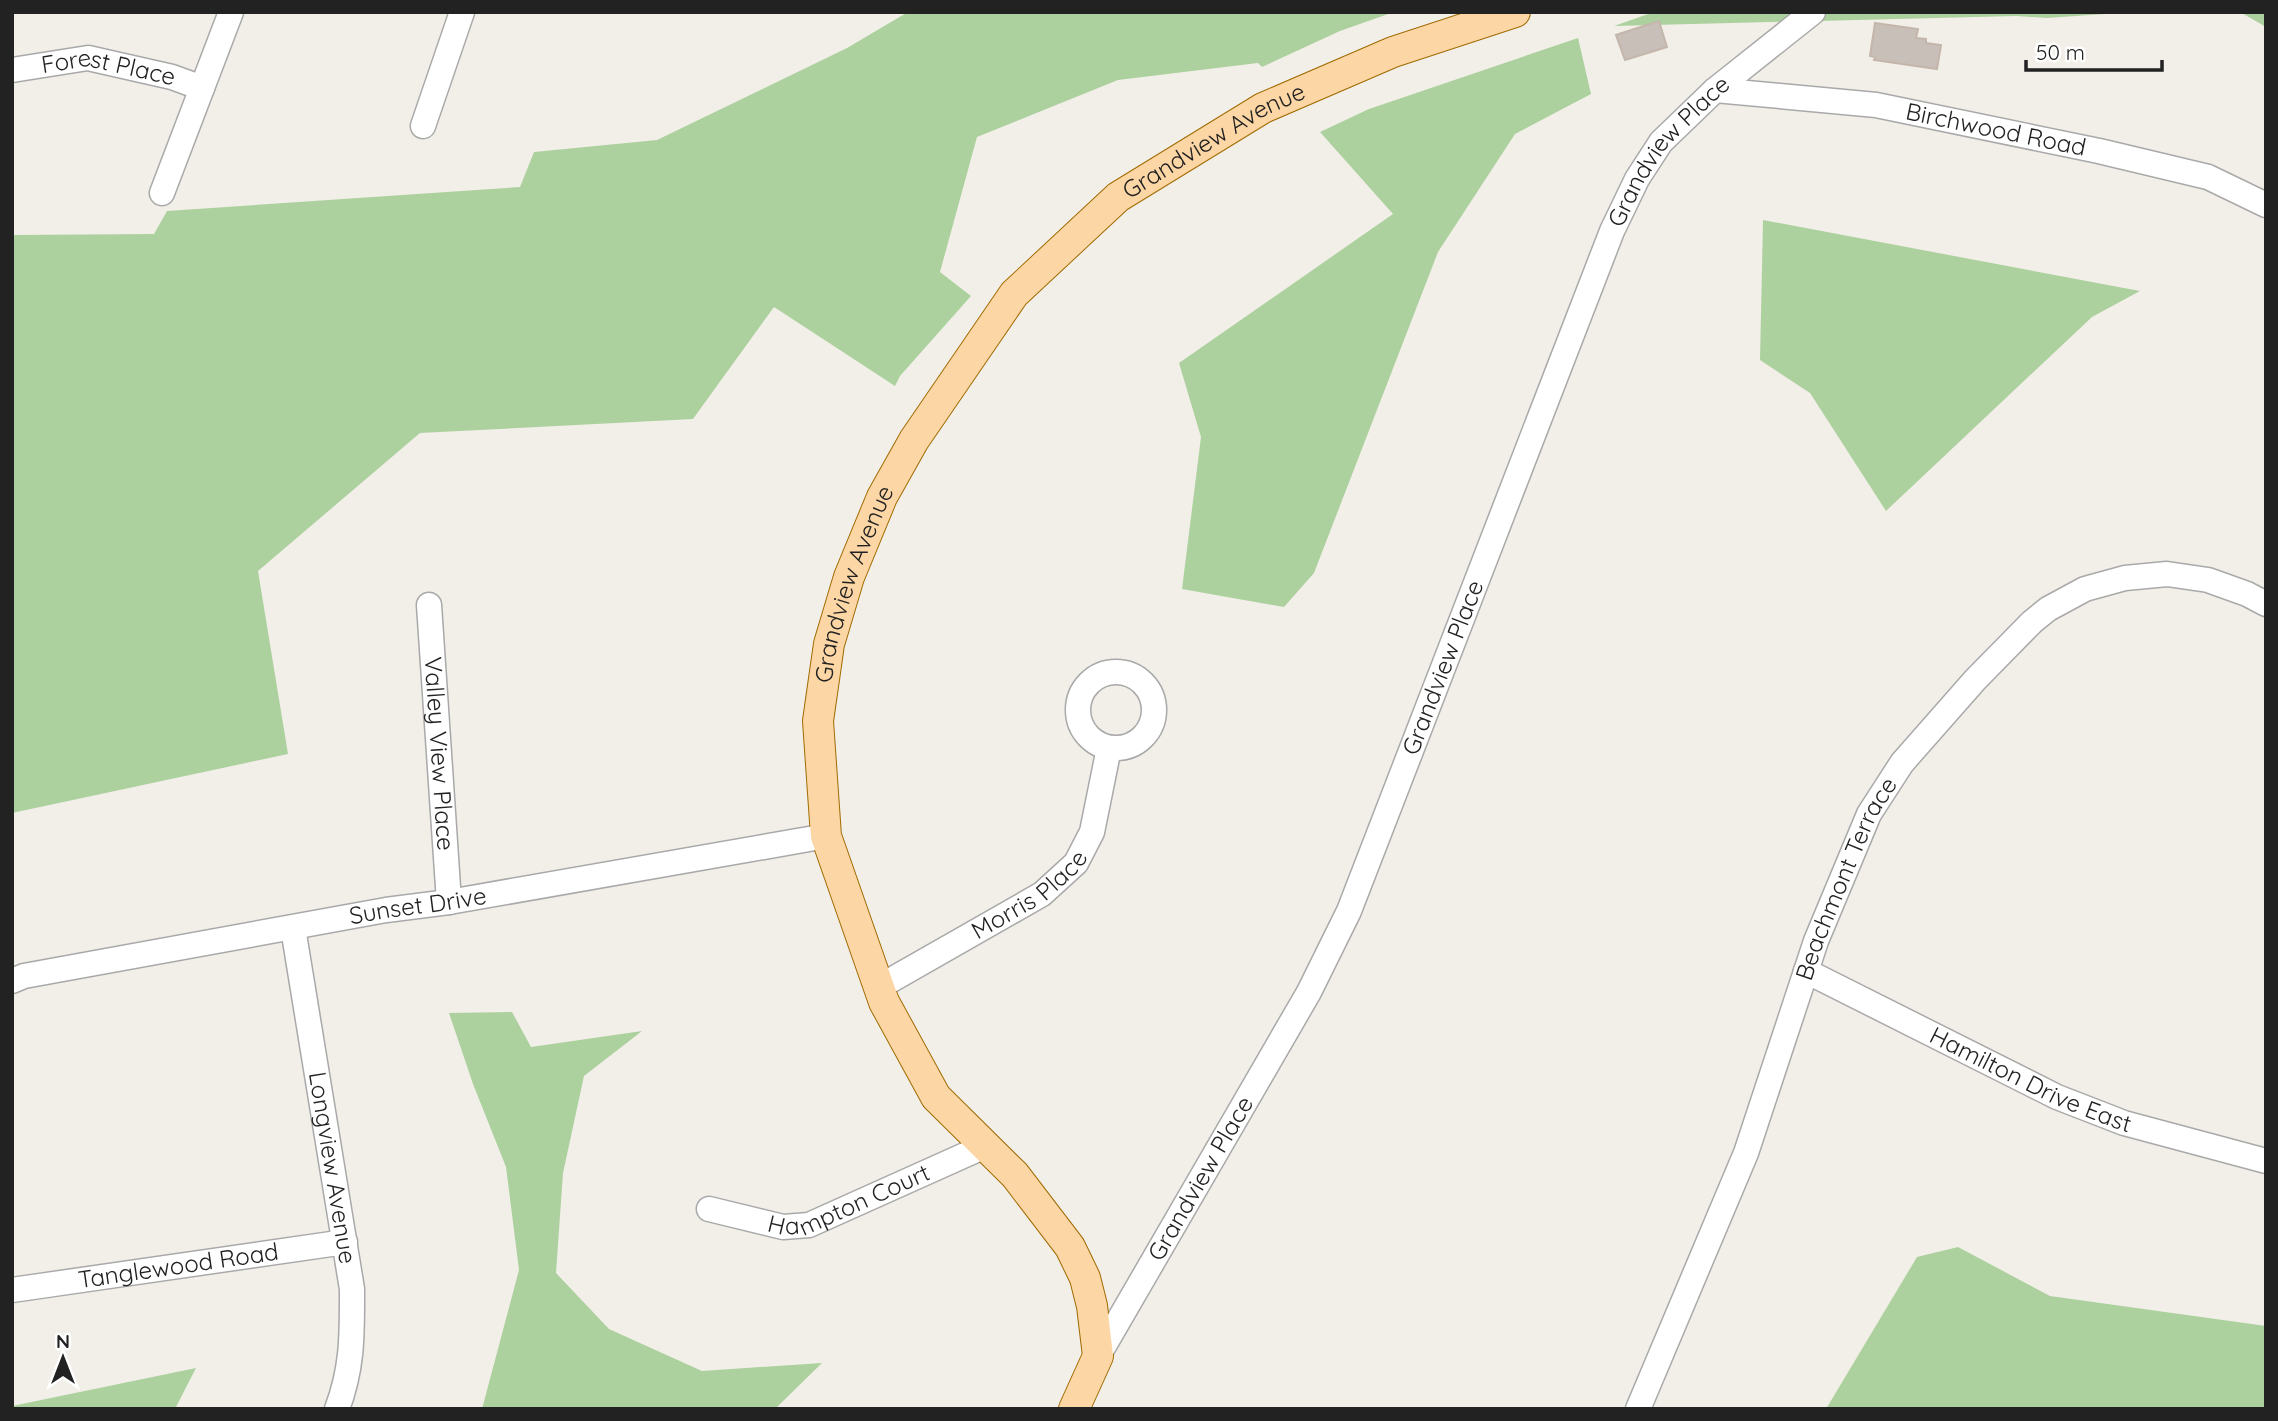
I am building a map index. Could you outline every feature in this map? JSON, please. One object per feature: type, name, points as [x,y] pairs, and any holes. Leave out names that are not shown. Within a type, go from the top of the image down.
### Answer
[{"type":"main road","name":"Grandview Avenue","points":[[1098,1356],[1092,1306],[1085,1278],[1070,1247],[1014,1175],[936,1097],[884,1002],[826,836],[818,721],[829,644],[849,577],[881,497],[914,440],[1014,294],[1118,197],[1263,108],[1393,52],[1515,12]]},
{"type":"main road","points":[[1074,1409],[1098,1356]]},
{"type":"street","points":[[162,193],[231,12]]},
{"type":"street","points":[[423,126],[462,12]]},
{"type":"street","name":"Grandview Place","points":[[1098,1356],[1308,992],[1349,911],[1612,231],[1637,179],[1661,142],[1715,90],[1813,12]]},
{"type":"street","name":"Forest Place","points":[[12,70],[88,58],[172,77],[202,88]]},
{"type":"street","name":"Birchwood Road","points":[[1715,90],[1876,105],[2086,148],[2208,177],[2266,205]]},
{"type":"street","name":"Beachmont Terrace","points":[[1637,1409],[1746,1153],[1806,971],[1868,814],[1902,763],[1975,680],[2032,622],[2048,609],[2085,589],[2105,582],[2167,574],[2208,580],[2248,594],[2266,604]]},
{"type":"street","name":"Valley View Place","points":[[429,605],[449,902]]},
{"type":"street","name":"Morris Place","points":[[879,987],[1042,894],[1076,863],[1092,832],[1109,748]]},
{"type":"street","name":"Sunset Drive","points":[[12,981],[24,976],[386,910],[449,902],[826,836]]},
{"type":"street","name":"Longview Avenue","points":[[293,928],[352,1289],[352,1340],[347,1382],[337,1409]]},
{"type":"street","name":"Hamilton Drive East","points":[[1806,971],[2057,1097],[2124,1123],[2266,1161]]},
{"type":"street","name":"Hampton Court","points":[[709,1209],[783,1227],[809,1225],[985,1146]]},
{"type":"street","name":"Tanglewood Road","points":[[12,1290],[345,1242]]},
{"type":"green space","points":[[908,12],[1394,12],[1340,31],[1262,67],[1258,63],[1118,80],[977,137],[940,272],[971,296],[900,376],[895,386],[774,307],[693,419],[420,433],[258,571],[288,754],[12,813],[12,235],[154,234],[167,211],[520,187],[534,152],[657,140],[847,48]]},
{"type":"green space","points":[[1654,12],[2134,12],[2047,18],[2016,16],[1614,26]]},
{"type":"green space","points":[[2240,12],[2266,12],[2266,27]]},
{"type":"green space","points":[[1578,38],[1591,94],[1515,134],[1438,252],[1314,573],[1284,607],[1182,589],[1201,437],[1179,363],[1393,214],[1320,132],[1369,109]]},
{"type":"green space","points":[[1763,220],[2140,291],[2092,317],[1886,511],[1810,393],[1760,360]]},
{"type":"green space","points":[[512,1012],[531,1047],[642,1031],[584,1076],[563,1173],[556,1273],[609,1329],[702,1371],[822,1363],[775,1409],[482,1409],[519,1270],[506,1167],[473,1084],[449,1013]]},
{"type":"green space","points":[[1958,1247],[2050,1296],[2266,1326],[2266,1409],[1826,1409],[1917,1257]]},
{"type":"green space","points":[[196,1368],[175,1409],[12,1409],[12,1406]]},
{"type":"building","points":[[1659,21],[1667,47],[1625,60],[1616,35]]},
{"type":"building","points":[[1875,23],[1918,29],[1916,38],[1926,39],[1926,43],[1941,45],[1937,69],[1874,60],[1875,57],[1870,56]]}]
